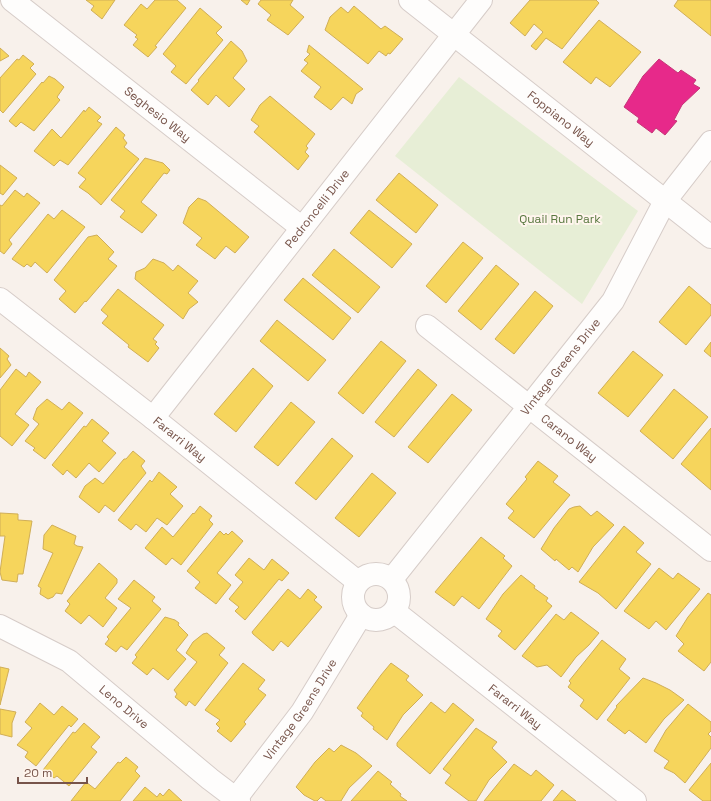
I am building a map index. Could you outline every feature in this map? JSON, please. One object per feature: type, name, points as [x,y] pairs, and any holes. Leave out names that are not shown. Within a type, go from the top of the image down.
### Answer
[{"type":"street","name":"Seghesio Way","points":[[12,0],[302,228]]},
{"type":"street","name":"Foppiano Way","points":[[410,0],[711,237]]},
{"type":"street","name":"Pedroncelli Drive","points":[[153,418],[481,0]]},
{"type":"street","name":"Vintage Greens Drive","points":[[392,579],[613,301],[665,201],[711,142]]},
{"type":"street","name":"Fararri Way","points":[[0,299],[153,418],[358,582]]},
{"type":"street","name":"Carano Way","points":[[427,326],[711,550]]},
{"type":"street","points":[[371,574],[386,575],[392,579],[397,585],[400,599],[395,612],[389,617],[375,621],[361,615],[356,610],[353,596],[354,588],[358,582],[371,574]]},
{"type":"street","name":"Fararri Way","points":[[395,612],[635,801]]},
{"type":"street","name":"Vintage Greens Drive","points":[[236,800],[302,712],[346,643],[361,615]]},
{"type":"street","name":"Leno Drive","points":[[0,626],[69,661],[236,800]]},
{"type":"green space","name":"Quail Run Park","points":[[459,77],[638,211],[582,304],[395,156]]},
{"type":"building: Homes","points":[[86,0],[115,0],[102,19],[91,10],[94,6]]},
{"type":"building: Homes","points":[[155,0],[177,0],[186,8],[155,46],[157,47],[148,57],[133,45],[138,39],[135,37],[137,35],[124,25],[141,4],[147,9]]},
{"type":"building: Homes","points":[[241,0],[250,0],[247,5]]},
{"type":"building: Homes","points":[[261,0],[293,0],[290,5],[304,17],[288,35],[267,20],[271,15],[258,4]]},
{"type":"building: Homes","points":[[530,0],[596,0],[599,3],[562,49],[546,38],[536,50],[531,46],[543,32],[534,24],[525,36],[510,23]]},
{"type":"building: Homes","points":[[678,0],[711,0],[711,36],[674,6]]},
{"type":"building: Homes","points":[[354,6],[381,29],[385,26],[403,39],[390,54],[388,53],[386,56],[379,51],[368,64],[325,30],[330,17],[341,7],[348,13]]},
{"type":"building: Homes","points":[[200,8],[222,27],[216,33],[223,40],[186,84],[171,72],[176,66],[163,54]]},
{"type":"building: Homes","points":[[599,20],[641,52],[610,87],[596,77],[591,84],[563,62]]},
{"type":"building: Homes","points":[[231,41],[242,51],[247,61],[233,78],[245,89],[229,107],[216,95],[208,105],[191,90]]},
{"type":"building: Homes","points":[[309,45],[363,89],[356,94],[352,104],[343,97],[331,110],[314,97],[321,87],[301,71],[308,63],[304,60],[310,54],[307,52]]},
{"type":"building: Homes","points":[[0,48],[9,56],[0,61]]},
{"type":"building: Homes","points":[[23,55],[34,64],[30,68],[36,74],[3,113],[0,110],[0,78],[17,59],[19,60]]},
{"type":"building: Homes","points":[[49,76],[64,87],[57,97],[60,100],[34,131],[21,122],[16,127],[9,121],[42,82],[43,83]]},
{"type":"building: Homes","points":[[270,96],[315,134],[306,146],[308,148],[305,152],[309,156],[298,170],[254,132],[259,126],[251,120],[260,105]]},
{"type":"building: Homes","points":[[89,107],[101,117],[97,121],[102,124],[68,165],[60,160],[54,166],[34,151],[52,129],[61,138],[84,110],[85,112]]},
{"type":"building: Homes","points":[[116,127],[125,135],[123,138],[127,143],[124,147],[139,159],[101,205],[79,187],[86,179],[78,173]]},
{"type":"building: Homes","points":[[145,158],[163,163],[170,170],[167,174],[164,173],[141,202],[157,215],[142,233],[120,217],[125,211],[111,200]]},
{"type":"building: Homes","points":[[0,165],[17,178],[3,195],[0,193]]},
{"type":"building: Homes","points":[[399,173],[438,205],[416,233],[376,200]]},
{"type":"building: Homes","points":[[15,190],[24,197],[27,193],[40,203],[9,240],[12,244],[4,254],[0,251],[0,205],[2,206]]},
{"type":"building: Homes","points":[[198,198],[206,201],[249,237],[235,253],[226,246],[215,259],[196,245],[202,238],[183,223],[189,207]]},
{"type":"building: Homes","points":[[62,210],[85,227],[47,273],[35,262],[31,267],[27,264],[24,267],[12,259],[48,214],[54,219]]},
{"type":"building: Homes","points":[[369,210],[412,244],[392,268],[350,233]]},
{"type":"building: Homes","points":[[97,235],[114,252],[108,259],[117,266],[75,313],[59,299],[66,291],[54,280],[88,237]]},
{"type":"building: Homes","points":[[463,242],[483,258],[446,303],[426,286]]},
{"type":"building: Homes","points":[[334,249],[380,287],[358,313],[312,275]]},
{"type":"building: Homes","points":[[153,259],[164,263],[173,271],[178,265],[198,281],[188,293],[198,302],[189,309],[183,319],[135,279],[136,272],[145,268]]},
{"type":"building: Homes","points":[[496,265],[519,284],[481,330],[458,311]]},
{"type":"building: Homes","points":[[303,278],[351,318],[333,340],[284,300]]},
{"type":"building: Homes","points":[[689,286],[711,305],[711,315],[686,345],[659,322]]},
{"type":"building: Homes","points":[[118,289],[164,325],[153,339],[157,342],[155,344],[159,348],[148,362],[128,347],[129,345],[102,323],[108,316],[101,310]]},
{"type":"building: Homes","points":[[535,291],[553,306],[514,354],[495,339]]},
{"type":"building: Homes","points":[[277,320],[326,360],[308,381],[260,341]]},
{"type":"building: Homes","points":[[381,341],[406,361],[363,414],[338,393]]},
{"type":"building: Homes","points":[[711,342],[711,357],[704,351]]},
{"type":"building: Homes","points":[[0,348],[9,356],[7,359],[11,365],[0,378]]},
{"type":"building: Homes","points":[[633,351],[663,375],[628,417],[598,393]]},
{"type":"building: Homes","points":[[253,368],[273,386],[236,432],[214,414]]},
{"type":"building: Homes","points":[[16,369],[26,377],[29,372],[41,382],[15,414],[29,425],[12,446],[0,436],[0,390]]},
{"type":"building: Homes","points":[[418,369],[437,385],[394,437],[375,422]]},
{"type":"building: Homes","points":[[674,389],[708,417],[673,459],[640,431]]},
{"type":"building: Homes","points":[[452,394],[472,410],[428,463],[408,447]]},
{"type":"building: Homes","points":[[47,399],[62,410],[69,402],[83,413],[45,459],[33,450],[35,448],[25,441],[39,424],[33,419],[37,408]]},
{"type":"building: Homes","points":[[291,402],[315,422],[278,466],[254,447]]},
{"type":"building: Homes","points":[[92,419],[109,433],[102,441],[116,453],[99,472],[89,463],[76,478],[67,470],[63,475],[52,465],[84,426],[86,427]]},
{"type":"building: Homes","points":[[711,428],[711,490],[681,464]]},
{"type":"building: Homes","points":[[332,438],[353,456],[316,500],[295,483]]},
{"type":"building: Homes","points":[[133,451],[145,461],[141,466],[146,473],[114,512],[105,505],[99,513],[79,497],[85,486],[95,478],[103,484],[124,459],[126,459]]},
{"type":"building: Homes","points":[[538,461],[558,476],[553,482],[570,495],[534,538],[508,518],[514,511],[506,504],[527,479],[525,477]]},
{"type":"building: Homes","points":[[159,472],[177,487],[170,494],[183,506],[167,525],[157,518],[146,532],[136,524],[131,530],[118,520],[150,480],[152,482]]},
{"type":"building: Homes","points":[[372,473],[396,493],[359,537],[335,518]]},
{"type":"building: Homes","points":[[200,506],[212,516],[209,520],[213,524],[181,565],[172,558],[166,565],[145,548],[162,527],[173,537]]},
{"type":"building: Homes","points":[[580,506],[591,516],[597,511],[614,525],[593,547],[578,572],[572,567],[569,570],[541,549],[554,528],[569,509]]},
{"type":"building: Homes","points":[[0,513],[18,514],[18,520],[32,521],[23,574],[18,574],[17,582],[2,580],[0,572],[5,536],[0,536]]},
{"type":"building: Homes","points":[[52,525],[76,536],[74,544],[83,547],[62,594],[56,593],[53,597],[48,599],[40,594],[41,588],[38,586],[53,553],[43,549],[44,535]]},
{"type":"building: Homes","points":[[624,526],[644,543],[636,552],[651,564],[616,609],[598,593],[579,582]]},
{"type":"building: Homes","points":[[220,531],[224,535],[226,533],[228,535],[232,531],[243,541],[217,573],[231,585],[216,604],[195,588],[200,582],[187,571]]},
{"type":"building: Homes","points":[[481,537],[505,556],[503,558],[512,566],[479,609],[462,596],[454,606],[435,592]]},
{"type":"building: Homes","points":[[249,558],[264,570],[272,559],[289,573],[282,581],[279,579],[245,620],[235,611],[239,607],[229,599],[243,582],[235,575]]},
{"type":"building: Homes","points":[[99,563],[117,579],[117,583],[105,598],[117,608],[103,627],[89,615],[81,624],[65,611],[70,604],[67,601]]},
{"type":"building: Homes","points":[[659,568],[673,579],[678,573],[700,589],[666,630],[656,621],[649,629],[624,611]]},
{"type":"building: Homes","points":[[521,575],[535,586],[534,588],[548,598],[546,601],[552,606],[515,650],[498,636],[502,631],[486,619],[503,594]]},
{"type":"building: Homes","points":[[134,580],[155,597],[152,601],[161,609],[127,650],[121,646],[116,652],[105,644],[109,639],[107,637],[131,608],[118,599]]},
{"type":"building: Homes","points":[[288,589],[300,599],[308,589],[317,597],[314,600],[322,607],[288,647],[281,641],[273,651],[252,632]]},
{"type":"building: Homes","points":[[708,593],[711,595],[711,662],[704,671],[678,651],[684,644],[676,636],[688,617]]},
{"type":"building: Homes","points":[[571,612],[599,633],[576,657],[561,677],[547,665],[537,667],[522,656],[556,614],[564,620]]},
{"type":"building: Homes","points":[[165,617],[179,623],[178,625],[188,635],[176,650],[186,659],[168,680],[153,668],[147,675],[132,663],[137,657],[135,655]]},
{"type":"building: Homes","points":[[207,633],[225,648],[219,655],[228,663],[195,706],[189,701],[186,706],[175,697],[177,694],[174,690],[197,662],[186,653],[193,642],[203,634]]},
{"type":"building: Homes","points":[[602,640],[626,659],[619,669],[630,678],[597,720],[580,706],[584,700],[568,687],[571,683],[569,681]]},
{"type":"building: Homes","points":[[243,663],[265,680],[258,689],[266,695],[244,722],[246,724],[231,742],[217,731],[220,728],[216,724],[220,720],[205,710]]},
{"type":"building: Homes","points":[[391,663],[409,676],[406,680],[423,695],[403,715],[387,740],[373,729],[374,727],[361,716],[363,713],[357,708]]},
{"type":"building: Homes","points":[[0,667],[9,669],[0,705]]},
{"type":"building: Homes","points":[[643,678],[670,690],[684,700],[664,719],[646,743],[629,730],[625,734],[607,720],[617,707],[616,706]]},
{"type":"building: Homes","points":[[431,702],[445,713],[453,703],[474,720],[430,774],[397,746],[397,743]]},
{"type":"building: Homes","points":[[40,703],[54,715],[62,706],[78,719],[71,727],[69,725],[36,766],[25,757],[28,752],[17,745],[32,728],[25,722]]},
{"type":"building: Homes","points":[[688,704],[711,722],[711,731],[708,734],[711,737],[711,748],[685,783],[674,773],[664,768],[669,761],[654,751],[666,730]]},
{"type":"building: Homes","points":[[0,709],[16,712],[12,723],[12,737],[0,734]]},
{"type":"building: Homes","points":[[84,723],[100,737],[91,747],[97,752],[69,786],[57,776],[54,778],[43,770],[73,732],[75,733]]},
{"type":"building: Homes","points":[[476,728],[497,742],[492,748],[507,762],[489,780],[476,801],[469,801],[445,783],[451,775],[443,769]]},
{"type":"building: Homes","points":[[341,745],[356,753],[372,766],[349,788],[341,801],[326,801],[321,797],[315,801],[304,795],[296,787],[315,762],[329,748],[334,752]]},
{"type":"building: Homes","points":[[126,757],[138,767],[135,771],[140,776],[120,801],[71,801],[86,782],[95,789],[118,762],[120,763]]},
{"type":"building: Homes","points":[[711,763],[711,800],[703,801],[689,790]]},
{"type":"building: Homes","points":[[514,764],[531,776],[536,770],[554,785],[541,801],[484,801]]},
{"type":"building: Homes","points":[[378,771],[392,782],[390,784],[401,794],[400,796],[407,801],[351,801]]},
{"type":"building: Homes","points":[[145,787],[157,797],[160,793],[163,796],[169,789],[182,801],[133,801]]},
{"type":"building: Homes","points":[[562,790],[576,801],[553,801]]},
{"type":"building: Health","points":[[659,59],[678,73],[681,70],[696,80],[693,84],[700,88],[682,105],[674,120],[677,121],[665,135],[656,128],[652,133],[637,122],[639,118],[624,107],[643,76]]}]
